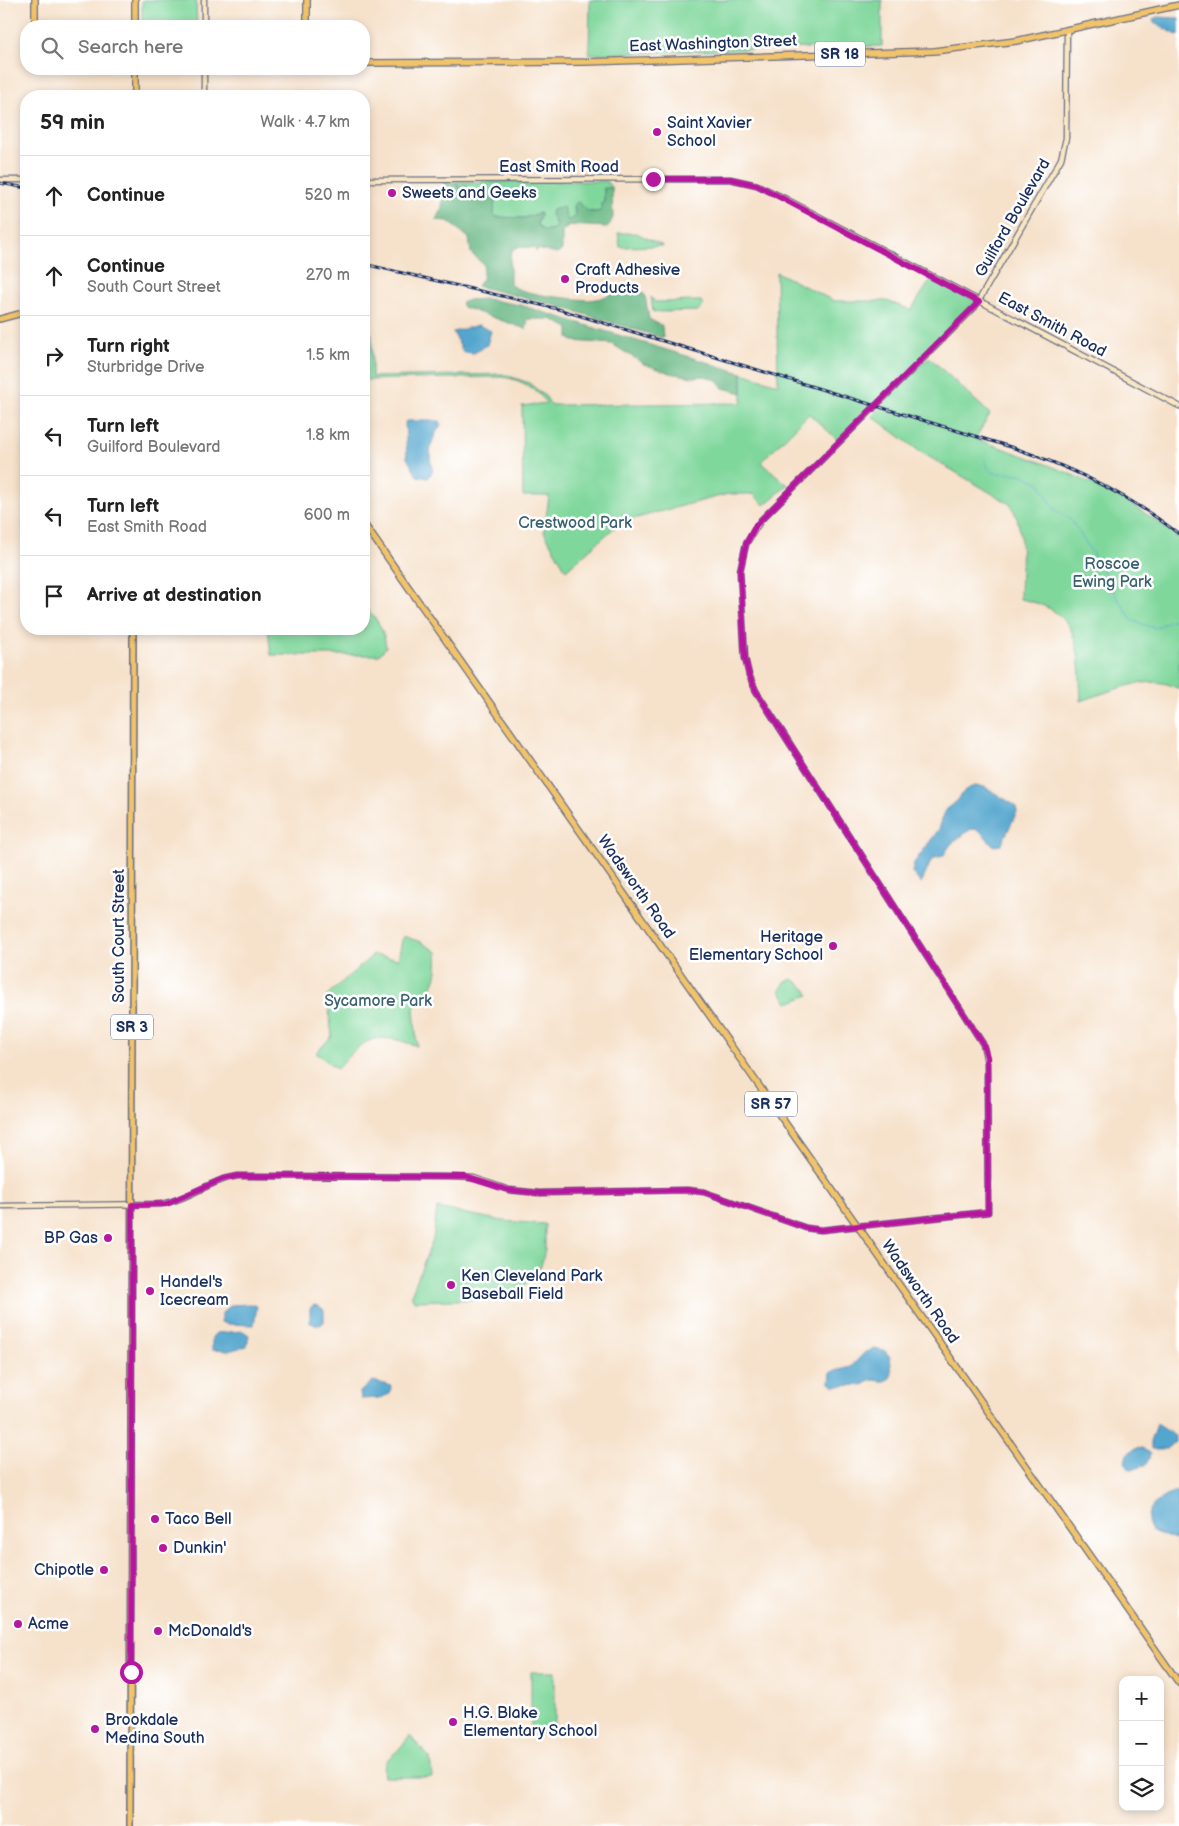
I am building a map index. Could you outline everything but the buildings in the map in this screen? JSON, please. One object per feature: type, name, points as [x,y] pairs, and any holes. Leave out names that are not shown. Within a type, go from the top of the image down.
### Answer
[{"type":"highway","points":[[34,0],[35,20]]},
{"type":"highway","points":[[135,0],[135,20]]},
{"type":"highway","points":[[307,0],[307,20]]},
{"type":"highway","name":"East Washington Street","points":[[370,63],[585,62],[924,52],[993,45],[1179,5]]},
{"type":"highway","points":[[135,75],[135,90]]},
{"type":"highway","name":"Wadsworth Road","points":[[370,533],[1179,1683]]},
{"type":"main road","points":[[0,319],[20,314]]},
{"type":"main road","name":"South Court Street","points":[[130,1826],[133,635]]},
{"type":"street","points":[[204,0],[204,20]]},
{"type":"street","name":"Guilford Boulevard","points":[[858,1228],[988,1212],[987,1057],[983,1044],[756,691],[749,675],[745,658],[740,571],[746,544],[756,525],[979,302],[1061,159],[1066,138],[1067,30]]},
{"type":"street","points":[[204,75],[204,90]]},
{"type":"street","points":[[0,180],[20,180]]},
{"type":"street","name":"East Smith Road","points":[[370,180],[739,180],[766,189],[1179,406]]},
{"type":"street","points":[[0,1206],[166,1204],[223,1179],[237,1176],[466,1177],[508,1190],[539,1193],[687,1190],[704,1192],[806,1228],[821,1230],[858,1228]]},
{"type":"green space","points":[[142,0],[196,0],[197,20],[142,20]]},
{"type":"green space","points":[[590,0],[882,0],[882,46],[589,54]]},
{"type":"green space","points":[[606,181],[612,188],[604,189],[604,203],[601,211],[589,211],[580,203],[574,205],[575,219],[553,221],[556,224],[554,229],[543,231],[537,224],[541,216],[540,213],[524,218],[496,217],[470,199],[459,188],[457,182]]},
{"type":"green space","points":[[444,182],[457,182],[459,188],[466,186],[470,199],[495,199],[494,214],[496,217],[524,218],[540,213],[537,224],[543,231],[554,229],[556,224],[551,214],[552,210],[563,207],[567,219],[570,220],[576,216],[574,205],[577,202],[589,211],[601,211],[601,203],[604,202],[604,188],[612,188],[613,218],[608,227],[567,225],[568,227],[562,231],[562,250],[557,254],[538,249],[536,252],[535,248],[519,247],[513,249],[510,255],[510,284],[515,288],[535,294],[589,300],[606,296],[634,285],[645,295],[649,319],[662,326],[663,338],[554,305],[477,286],[482,279],[484,265],[471,253],[469,238],[448,221],[435,220],[441,212]]},
{"type":"green space","points":[[618,233],[636,233],[663,246],[620,247]]},
{"type":"green space","name":"Crestwood Park","points":[[776,272],[834,301],[887,301],[911,310],[932,278],[978,302],[838,440],[809,414],[761,462],[788,485],[764,505],[753,494],[728,494],[621,522],[566,570],[544,532],[549,496],[523,496],[522,406],[547,403],[528,386],[516,380],[503,377],[370,380],[370,331],[372,335],[372,377],[503,374],[529,383],[546,397],[551,405],[742,403],[742,373],[778,384]]},
{"type":"green space","points":[[651,297],[655,302],[701,301],[703,305],[699,311],[653,312]]},
{"type":"green space","points":[[486,299],[520,305],[742,373],[742,393],[723,388],[717,380],[705,376],[693,377],[670,373],[644,364],[612,344],[573,341],[569,338],[569,328],[551,319],[528,319],[526,329],[463,307],[461,303],[469,300]]},
{"type":"green space","name":"Roscoe Ewing Park","points":[[929,357],[990,414],[975,439],[1056,468],[1107,491],[1132,505],[1179,538],[1179,689],[1168,684],[1156,682],[1143,683],[1130,685],[1081,701],[1077,649],[1073,635],[1066,623],[1056,613],[1041,605],[1020,599],[1021,537],[1019,525],[1010,504],[919,451],[872,416]]},
{"type":"green space","points":[[370,613],[379,624],[386,647],[379,655],[271,655],[269,635],[370,635]]},
{"type":"green space","name":"Sycamore Park","points":[[403,936],[421,942],[437,952],[436,977],[426,995],[414,1008],[417,1046],[391,1039],[381,1038],[372,1040],[355,1050],[337,1069],[316,1053],[332,1036],[327,995],[373,955],[398,959]]},
{"type":"green space","points":[[793,979],[807,990],[809,995],[788,1003],[780,990],[786,981]]},
{"type":"green space","points":[[437,1208],[503,1221],[545,1224],[545,1250],[541,1266],[534,1277],[515,1293],[505,1298],[414,1301],[411,1295],[433,1239]]},
{"type":"green space","points":[[531,1672],[555,1672],[555,1733],[531,1733]]},
{"type":"green space","points":[[410,1736],[430,1758],[432,1777],[384,1777],[383,1768],[387,1759]]},
{"type":"water","points":[[1157,17],[1179,18],[1179,36],[1154,23],[1153,19]]},
{"type":"water","points":[[478,325],[491,331],[487,345],[474,353],[463,352],[453,332]]},
{"type":"water","points":[[440,421],[441,425],[435,436],[430,453],[433,471],[428,478],[417,476],[407,458],[405,422]]},
{"type":"water","points":[[974,786],[985,787],[1016,806],[1017,812],[1001,845],[994,846],[979,830],[971,829],[951,844],[943,856],[932,859],[921,884],[912,872],[914,863],[939,829],[945,811],[957,801],[965,790]]},
{"type":"water","points":[[250,1304],[257,1306],[254,1325],[226,1324],[221,1322],[221,1314],[231,1305]]},
{"type":"water","points":[[313,1305],[319,1306],[324,1310],[324,1322],[321,1325],[310,1323],[310,1308]]},
{"type":"water","points":[[243,1331],[249,1335],[247,1346],[228,1351],[212,1350],[212,1337],[216,1333]]},
{"type":"water","points":[[874,1349],[885,1351],[890,1357],[892,1374],[888,1380],[872,1380],[863,1385],[834,1386],[830,1383],[831,1372],[851,1367],[864,1353]]},
{"type":"water","points":[[373,1381],[391,1386],[390,1394],[379,1398],[361,1399],[360,1392]]},
{"type":"water","points":[[1157,1424],[1175,1436],[1175,1442],[1167,1449],[1151,1449],[1151,1439]]},
{"type":"water","points":[[1141,1447],[1150,1454],[1148,1461],[1140,1467],[1129,1469],[1125,1462],[1127,1454]]},
{"type":"water","points":[[1179,1490],[1179,1544],[1175,1540],[1152,1531],[1148,1523],[1148,1516],[1150,1510],[1159,1500]]},
{"type":"waterway","points":[[985,460],[988,468],[994,473],[1020,474],[1040,483],[1055,510],[1071,520],[1133,621],[1155,628],[1171,620],[1179,619]]},
{"type":"railway","points":[[0,183],[20,187]]},
{"type":"railway","points":[[370,265],[558,309],[1014,448],[1058,464],[1100,484],[1141,507],[1179,534]]},
{"type":"place","name":"Saint Xavier School","points":[[657,132]]},
{"type":"place","name":"Sweets and Geeks","points":[[392,193]]},
{"type":"place","name":"Craft Adhesive Products","points":[[565,279]]},
{"type":"place","name":"Heritage Elementary School","points":[[833,946]]},
{"type":"place","name":"BP Gas","points":[[108,1238]]},
{"type":"place","name":"Ken Cleveland Park Baseball Field","points":[[451,1285]]},
{"type":"place","name":"Handel's Icecream","points":[[150,1291]]},
{"type":"place","name":"Taco Bell","points":[[155,1519]]},
{"type":"place","name":"Dunkin'","points":[[163,1548]]},
{"type":"place","name":"Chipotle","points":[[104,1570]]},
{"type":"place","name":"Acme","points":[[18,1624]]},
{"type":"place","name":"McDonald's","points":[[158,1631]]},
{"type":"place","name":"H.G. Blake Elementary School","points":[[453,1722]]},
{"type":"place","name":"Brookdale Medina South","points":[[95,1729]]},
{"type":"route","points":[[131,1672],[130,1332],[132,1205],[166,1204],[223,1179],[237,1176],[466,1177],[481,1180],[508,1190],[539,1193],[687,1190],[704,1192],[814,1230],[858,1228],[988,1212],[986,1050],[981,1038],[756,691],[746,666],[740,571],[742,554],[748,538],[756,525],[979,302],[757,185],[730,179],[653,179]]}]
